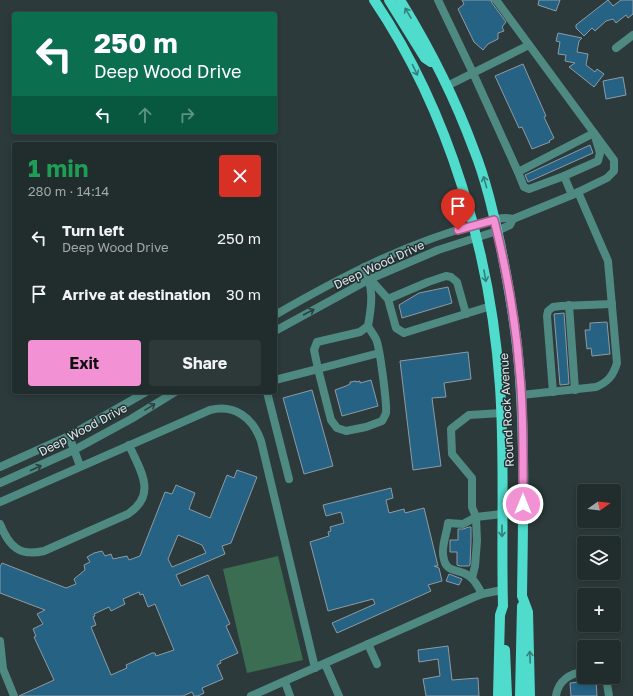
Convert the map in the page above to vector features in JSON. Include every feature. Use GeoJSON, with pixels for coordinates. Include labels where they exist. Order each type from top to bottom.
{"type":"FeatureCollection","features":[{"type":"Feature","properties":{"kind":"main road","name":"Round Rock Avenue"},"geometry":{"type":"LineString","coordinates":[[374,0],[418,75],[456,166],[474,225],[491,306],[499,369],[502,413],[503,606],[500,615],[498,696]]}},
{"type":"Feature","properties":{"kind":"main road"},"geometry":{"type":"LineString","coordinates":[[389,0],[425,58],[437,67]]}},
{"type":"Feature","properties":{"kind":"main road","name":"Round Rock Avenue"},"geometry":{"type":"LineString","coordinates":[[400,0],[447,86],[475,151],[497,231],[511,298],[521,395],[523,456],[522,596],[528,612],[530,696]]}},
{"type":"Feature","properties":{"kind":"main road"},"geometry":{"type":"LineString","coordinates":[[520,696],[522,596]]}},
{"type":"Feature","properties":{"kind":"main road"},"geometry":{"type":"LineString","coordinates":[[503,606],[507,696]]}},
{"type":"Feature","properties":{"kind":"street"},"geometry":{"type":"LineString","coordinates":[[438,0],[473,72],[524,187],[529,189],[598,161],[600,153],[594,133]]}},
{"type":"Feature","properties":{"kind":"street"},"geometry":{"type":"LineString","coordinates":[[496,0],[614,160],[614,171],[607,178],[575,194],[513,219]]}},
{"type":"Feature","properties":{"kind":"street"},"geometry":{"type":"LineString","coordinates":[[616,48],[633,35]]}},
{"type":"Feature","properties":{"kind":"street"},"geometry":{"type":"LineString","coordinates":[[447,86],[529,46]]}},
{"type":"Feature","properties":{"kind":"street"},"geometry":{"type":"LineString","coordinates":[[518,172],[594,133]]}},
{"type":"Feature","properties":{"kind":"street"},"geometry":{"type":"LineString","coordinates":[[521,395],[596,387],[603,384],[614,373],[617,363],[608,261],[575,194],[564,176]]}},
{"type":"Feature","properties":{"kind":"street","name":"Deep Wood Drive"},"geometry":{"type":"LineString","coordinates":[[277,314],[340,278],[441,236],[494,220],[507,218],[513,219],[510,225],[497,231],[438,250],[370,280],[277,330]]}},
{"type":"Feature","properties":{"kind":"street"},"geometry":{"type":"LineString","coordinates":[[364,267],[370,280],[388,299],[396,328],[404,333],[491,306]]}},
{"type":"Feature","properties":{"kind":"street"},"geometry":{"type":"LineString","coordinates":[[388,299],[446,276],[451,277],[457,282],[466,314]]}},
{"type":"Feature","properties":{"kind":"street"},"geometry":{"type":"LineString","coordinates":[[368,326],[360,332],[317,342],[314,350],[331,420],[337,428],[346,431],[366,427],[382,421],[386,414],[379,353],[376,340],[368,326],[372,299],[370,280]]}},
{"type":"Feature","properties":{"kind":"street"},"geometry":{"type":"LineString","coordinates":[[553,392],[547,316],[548,311],[553,308],[569,305],[612,304]]}},
{"type":"Feature","properties":{"kind":"street"},"geometry":{"type":"LineString","coordinates":[[569,305],[575,390]]}},
{"type":"Feature","properties":{"kind":"street"},"geometry":{"type":"LineString","coordinates":[[277,379],[379,353]]}},
{"type":"Feature","properties":{"kind":"street","name":"Deep Wood Drive"},"geometry":{"type":"LineString","coordinates":[[0,467],[69,436],[142,394]]}},
{"type":"Feature","properties":{"kind":"street","name":"Deep Wood Drive"},"geometry":{"type":"LineString","coordinates":[[0,483],[74,450],[131,419],[172,394]]}},
{"type":"Feature","properties":{"kind":"street"},"geometry":{"type":"LineString","coordinates":[[268,394],[289,479]]}},
{"type":"Feature","properties":{"kind":"street"},"geometry":{"type":"LineString","coordinates":[[0,502],[80,466],[215,409],[232,410],[243,415],[258,432],[261,441],[315,668]]}},
{"type":"Feature","properties":{"kind":"street"},"geometry":{"type":"LineString","coordinates":[[472,578],[476,560],[477,541],[476,517],[472,507],[472,478],[452,454],[451,429],[469,415],[502,413]]}},
{"type":"Feature","properties":{"kind":"street"},"geometry":{"type":"LineString","coordinates":[[69,436],[80,466]]}},
{"type":"Feature","properties":{"kind":"street"},"geometry":{"type":"LineString","coordinates":[[0,524],[7,539],[14,546],[23,551],[34,552],[44,551],[128,514],[141,501],[145,488],[142,474],[129,445]]}},
{"type":"Feature","properties":{"kind":"street"},"geometry":{"type":"LineString","coordinates":[[482,594],[468,574],[448,569],[445,564],[443,553],[448,523],[463,524],[476,517],[502,514]]}},
{"type":"Feature","properties":{"kind":"street"},"geometry":{"type":"LineString","coordinates":[[251,696],[482,594],[502,590]]}},
{"type":"Feature","properties":{"kind":"street"},"geometry":{"type":"LineString","coordinates":[[0,641],[3,669],[14,696]]}},
{"type":"Feature","properties":{"kind":"street"},"geometry":{"type":"LineString","coordinates":[[368,644],[377,664]]}},
{"type":"Feature","properties":{"kind":"street"},"geometry":{"type":"LineString","coordinates":[[324,664],[339,696]]}},
{"type":"Feature","properties":{"kind":"street"},"geometry":{"type":"LineString","coordinates":[[556,696],[557,688],[564,679],[577,673]]}},
{"type":"Feature","properties":{"kind":"street"},"geometry":{"type":"LineString","coordinates":[[285,682],[290,696]]}},
{"type":"Feature","properties":{"kind":"street"},"geometry":{"type":"LineString","coordinates":[[607,684],[609,696]]}},
{"type":"Feature","properties":{"kind":"green space"},"geometry":{"type":"Polygon","coordinates":[[[278,556],[303,660],[247,673],[223,569],[278,556]]]}},
{"type":"Feature","properties":{"kind":"building"},"geometry":{"type":"Polygon","coordinates":[[[462,0],[491,0],[506,22],[502,27],[504,31],[498,33],[498,39],[488,44],[483,50],[474,42],[458,9],[464,4],[462,0]]]}},
{"type":"Feature","properties":{"kind":"building"},"geometry":{"type":"Polygon","coordinates":[[[539,0],[560,0],[556,11],[538,5],[539,0]]]}},
{"type":"Feature","properties":{"kind":"building"},"geometry":{"type":"Polygon","coordinates":[[[608,0],[613,6],[621,0],[633,0],[633,14],[628,18],[626,15],[616,23],[613,19],[606,21],[595,31],[592,28],[584,36],[576,28],[576,25],[608,0]]]}},
{"type":"Feature","properties":{"kind":"building"},"geometry":{"type":"Polygon","coordinates":[[[558,33],[582,38],[579,41],[577,52],[588,54],[586,65],[595,72],[597,69],[604,74],[594,87],[569,67],[575,63],[565,61],[566,55],[558,54],[560,42],[556,41],[558,33]]]}},
{"type":"Feature","properties":{"kind":"building"},"geometry":{"type":"Polygon","coordinates":[[[523,64],[554,138],[549,141],[550,142],[532,149],[522,127],[519,128],[495,76],[523,64]]]}},
{"type":"Feature","properties":{"kind":"building"},"geometry":{"type":"Polygon","coordinates":[[[623,77],[626,95],[606,99],[603,81],[623,77]]]}},
{"type":"Feature","properties":{"kind":"building"},"geometry":{"type":"Polygon","coordinates":[[[590,145],[593,153],[528,182],[525,175],[590,145]]]}},
{"type":"Feature","properties":{"kind":"building"},"geometry":{"type":"Polygon","coordinates":[[[448,287],[452,303],[402,318],[399,305],[419,293],[448,287]]]}},
{"type":"Feature","properties":{"kind":"building"},"geometry":{"type":"Polygon","coordinates":[[[564,313],[569,384],[560,385],[554,314],[564,313]]]}},
{"type":"Feature","properties":{"kind":"building"},"geometry":{"type":"Polygon","coordinates":[[[607,322],[610,354],[592,356],[591,348],[587,349],[585,330],[590,330],[590,323],[607,322]]]}},
{"type":"Feature","properties":{"kind":"building"},"geometry":{"type":"Polygon","coordinates":[[[468,352],[471,379],[444,383],[446,397],[432,398],[441,466],[413,470],[400,361],[468,352]]]}},
{"type":"Feature","properties":{"kind":"building"},"geometry":{"type":"Polygon","coordinates":[[[371,380],[378,406],[342,416],[335,390],[350,384],[350,382],[360,381],[360,383],[371,380]]]}},
{"type":"Feature","properties":{"kind":"building"},"geometry":{"type":"Polygon","coordinates":[[[312,390],[333,466],[304,474],[283,398],[312,390]]]}},
{"type":"Feature","properties":{"kind":"building"},"geometry":{"type":"Polygon","coordinates":[[[237,470],[257,477],[231,543],[222,546],[225,554],[176,575],[181,586],[208,575],[230,624],[226,626],[238,653],[220,661],[221,663],[217,665],[223,679],[202,688],[204,693],[198,696],[194,696],[192,692],[183,696],[19,696],[54,680],[34,637],[36,636],[33,629],[43,624],[37,614],[45,610],[0,593],[0,567],[2,563],[66,588],[76,584],[74,579],[85,570],[84,565],[90,562],[87,557],[94,553],[102,551],[105,556],[111,554],[113,559],[127,556],[129,560],[140,556],[165,492],[172,494],[176,485],[195,493],[189,509],[210,518],[227,475],[234,478],[237,470]],[[178,535],[168,559],[172,567],[206,553],[202,545],[178,535]],[[139,592],[123,599],[125,604],[111,611],[109,607],[94,614],[95,616],[93,617],[96,625],[91,627],[111,675],[127,668],[126,665],[152,653],[155,653],[156,656],[174,650],[155,604],[148,607],[143,594],[140,595],[139,592]]]}},
{"type":"Feature","properties":{"kind":"building"},"geometry":{"type":"Polygon","coordinates":[[[391,488],[393,498],[386,500],[389,513],[404,509],[405,513],[424,508],[438,566],[434,566],[439,568],[442,581],[428,585],[431,591],[337,633],[332,623],[375,604],[373,599],[328,611],[310,542],[329,536],[328,532],[331,531],[330,527],[344,523],[341,512],[326,516],[323,505],[391,488]]]}},
{"type":"Feature","properties":{"kind":"building"},"geometry":{"type":"Polygon","coordinates":[[[471,527],[470,565],[460,566],[457,565],[457,552],[450,552],[450,540],[458,540],[458,529],[471,527]]]}},
{"type":"Feature","properties":{"kind":"building"},"geometry":{"type":"Polygon","coordinates":[[[449,574],[462,579],[459,585],[446,581],[449,574]]]}},
{"type":"Feature","properties":{"kind":"building"},"geometry":{"type":"Polygon","coordinates":[[[448,646],[452,680],[478,678],[479,696],[426,696],[423,679],[440,676],[438,659],[419,662],[418,650],[448,646]]]}},
{"type":"Feature","properties":{"kind":"building"},"geometry":{"type":"Polygon","coordinates":[[[570,683],[596,684],[597,696],[571,696],[570,683]]]}},
{"type":"Feature","properties":{"kind":"route"},"geometry":{"type":"LineString","coordinates":[[458,230],[494,220],[497,231],[508,279],[520,376],[523,504]]}}]}
